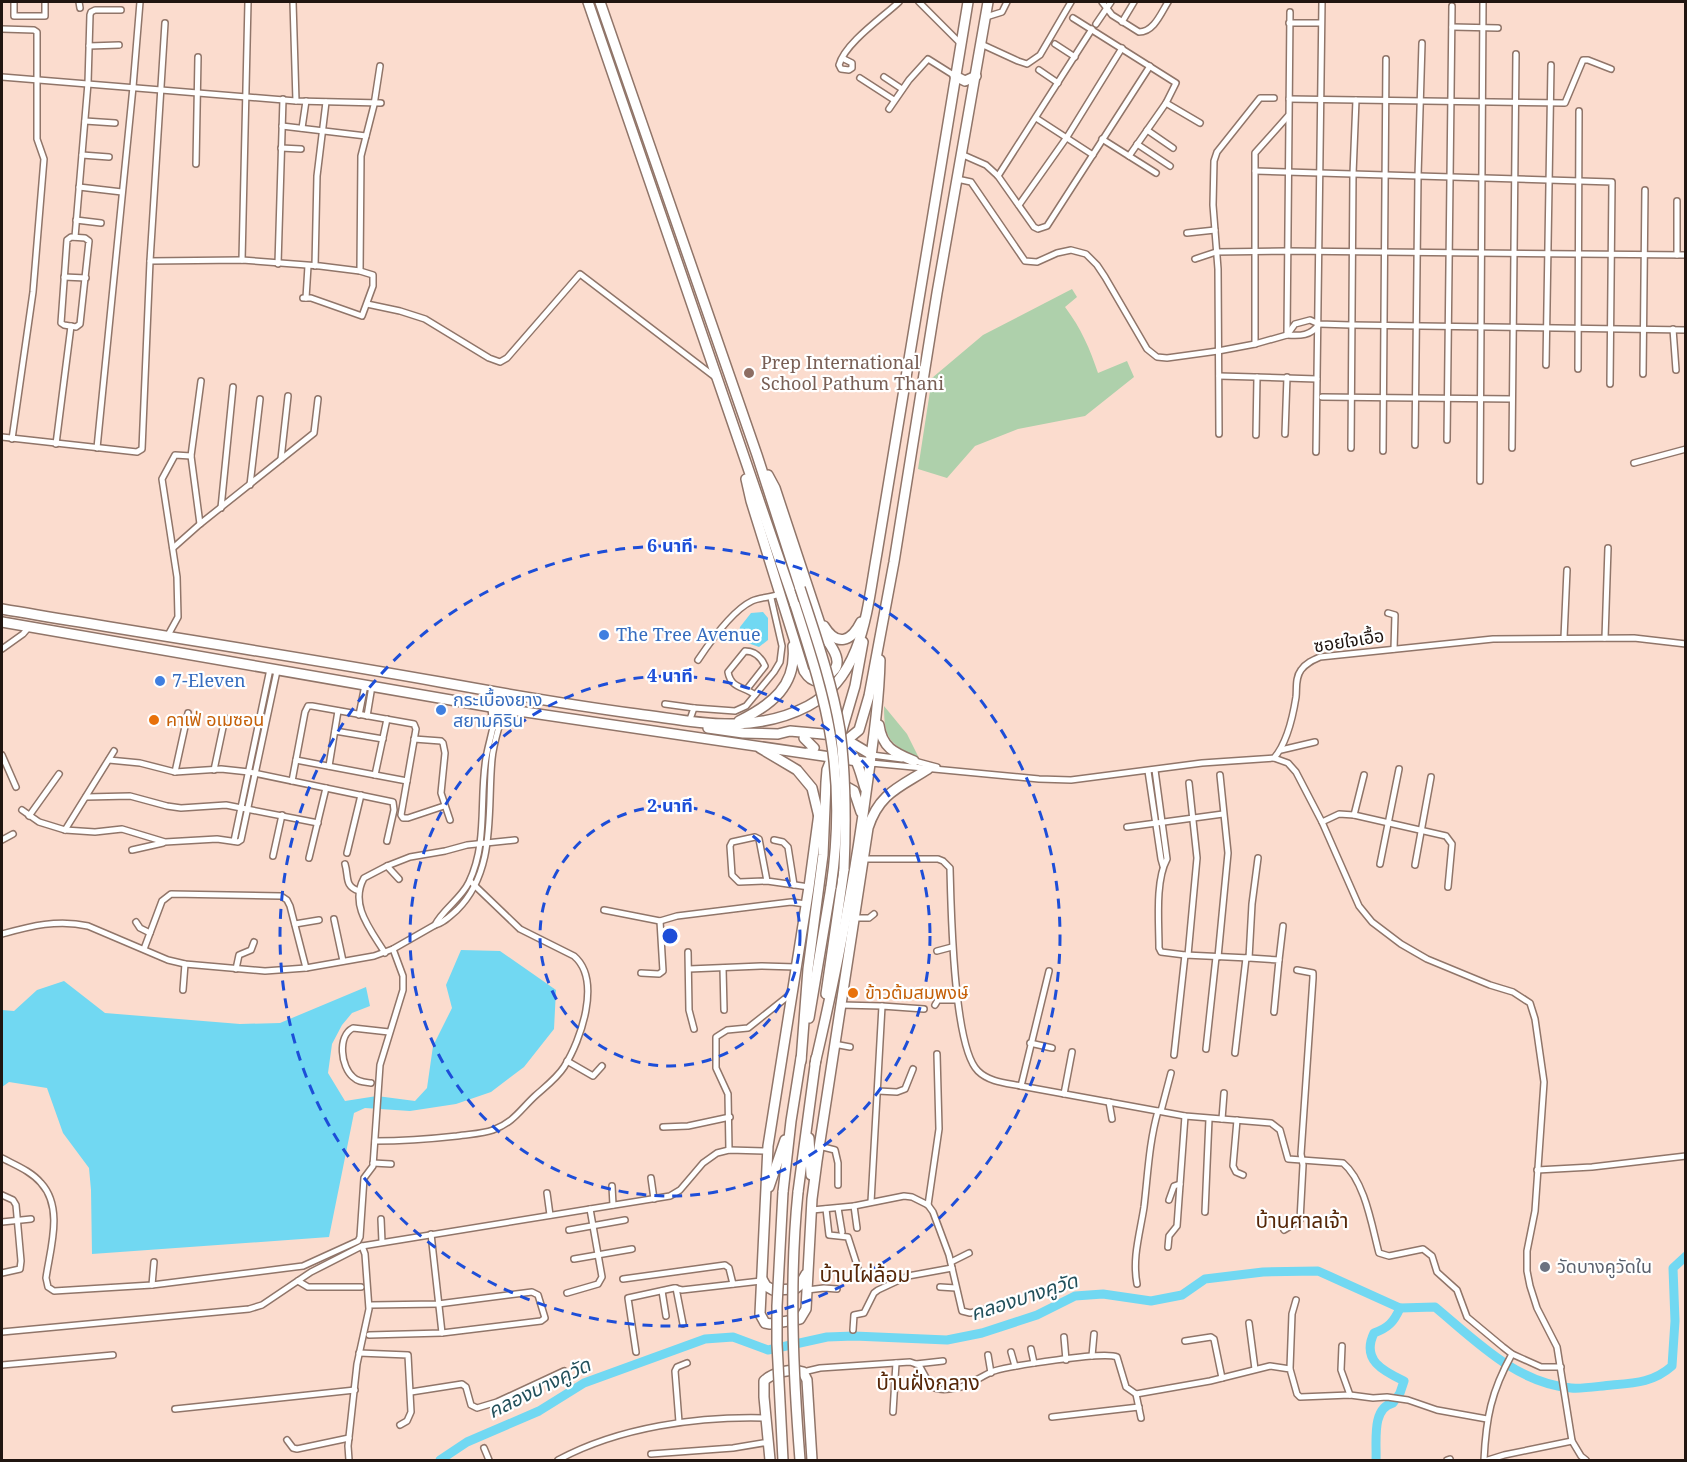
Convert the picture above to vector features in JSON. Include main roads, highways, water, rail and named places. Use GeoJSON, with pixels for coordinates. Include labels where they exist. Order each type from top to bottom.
{"type":"FeatureCollection","features":[{"type":"Feature","properties":{"kind":"main road"},"geometry":{"type":"LineString","coordinates":[[588,2],[795,605],[821,694],[833,756],[835,844],[831,887],[819,968],[791,1120],[783,1192],[777,1306],[783,1461]]}},
{"type":"Feature","properties":{"kind":"main road"},"geometry":{"type":"LineString","coordinates":[[600,2],[757,455],[831,688],[839,728],[845,772],[844,869],[807,1115],[795,1225],[793,1335],[800,1461]]}},
{"type":"Feature","properties":{"kind":"main road"},"geometry":{"type":"LineString","coordinates":[[2,609],[551,702],[692,723],[734,724],[774,719],[810,705],[837,684],[848,668],[859,644],[868,602],[968,2]]}},
{"type":"Feature","properties":{"kind":"main road"},"geometry":{"type":"LineString","coordinates":[[2,622],[491,707],[807,753],[837,746],[855,735],[861,725],[869,696],[881,634],[988,2]]}},
{"type":"Feature","properties":{"kind":"main road"},"geometry":{"type":"LineString","coordinates":[[955,76],[965,81],[976,76]]}},
{"type":"Feature","properties":{"kind":"main road"},"geometry":{"type":"LineString","coordinates":[[951,106],[962,98],[968,101],[970,108]]}},
{"type":"Feature","properties":{"kind":"main road"},"geometry":{"type":"LineString","coordinates":[[738,438],[775,596],[804,671],[809,679],[821,681],[835,668],[836,656],[824,636],[775,488],[757,455]]}},
{"type":"Feature","properties":{"kind":"main road"},"geometry":{"type":"LineString","coordinates":[[821,622],[828,633],[836,639],[849,638],[856,632],[868,602]]}},
{"type":"Feature","properties":{"kind":"main road"},"geometry":{"type":"LineString","coordinates":[[801,1061],[808,969],[823,855],[827,770],[837,746],[847,733],[849,707],[862,654],[868,602]]}},
{"type":"Feature","properties":{"kind":"main road"},"geometry":{"type":"LineString","coordinates":[[113,642],[115,629]]}},
{"type":"Feature","properties":{"kind":"main road"},"geometry":{"type":"LineString","coordinates":[[815,1064],[846,924],[862,824],[866,792],[866,759],[877,711],[881,634]]}},
{"type":"Feature","properties":{"kind":"main road"},"geometry":{"type":"LineString","coordinates":[[734,724],[761,710],[779,695],[793,663],[791,635]]}},
{"type":"Feature","properties":{"kind":"main road"},"geometry":{"type":"LineString","coordinates":[[862,654],[868,657],[878,648]]}},
{"type":"Feature","properties":{"kind":"main road"},"geometry":{"type":"LineString","coordinates":[[877,711],[881,737],[886,746],[895,753],[914,761]]}},
{"type":"Feature","properties":{"kind":"main road"},"geometry":{"type":"LineString","coordinates":[[692,723],[743,733],[778,734],[804,738],[837,746],[866,759]]}},
{"type":"Feature","properties":{"kind":"main road"},"geometry":{"type":"LineString","coordinates":[[778,734],[790,731],[837,746],[866,759]]}},
{"type":"Feature","properties":{"kind":"main road"},"geometry":{"type":"LineString","coordinates":[[804,738],[814,747],[811,752],[807,753]]}},
{"type":"Feature","properties":{"kind":"main road"},"geometry":{"type":"LineString","coordinates":[[757,746],[797,770],[812,788],[819,813],[823,855]]}},
{"type":"Feature","properties":{"kind":"main road"},"geometry":{"type":"LineString","coordinates":[[837,746],[866,759]]}},
{"type":"Feature","properties":{"kind":"main road"},"geometry":{"type":"LineString","coordinates":[[866,759],[866,792]]}},
{"type":"Feature","properties":{"kind":"main road"},"geometry":{"type":"LineString","coordinates":[[825,797],[837,774],[866,759]]}},
{"type":"Feature","properties":{"kind":"main road"},"geometry":{"type":"LineString","coordinates":[[812,1199],[834,1044],[872,816],[879,802],[928,769]]}},
{"type":"Feature","properties":{"kind":"main road"},"geometry":{"type":"LineString","coordinates":[[825,797],[832,788],[841,786],[850,788],[857,797],[867,841]]}},
{"type":"Feature","properties":{"kind":"main road"},"geometry":{"type":"LineString","coordinates":[[807,1115],[812,1210],[806,1309],[800,1319],[765,1323],[760,1314],[766,1197],[763,1151],[792,993],[819,813]]}},
{"type":"Feature","properties":{"kind":"main road"},"geometry":{"type":"LineString","coordinates":[[846,924],[862,873]]}},
{"type":"Feature","properties":{"kind":"main road"},"geometry":{"type":"LineString","coordinates":[[766,1197],[791,1120]]}},
{"type":"Feature","properties":{"kind":"main road"},"geometry":{"type":"LineString","coordinates":[[761,1279],[769,1289],[795,1289],[803,1282],[808,1269]]}},
{"type":"Feature","properties":{"kind":"main road"},"geometry":{"type":"LineString","coordinates":[[770,1461],[764,1381],[770,1375],[799,1370],[803,1372],[807,1388],[812,1461]]}},
{"type":"Feature","properties":{"kind":"main road"},"geometry":{"type":"LineString","coordinates":[[764,1396],[766,1386],[772,1380],[798,1378],[807,1388]]}},
{"type":"Feature","properties":{"kind":"water"},"geometry":{"type":"Polygon","coordinates":[[[763,612],[768,618],[768,640],[759,647],[748,643],[739,633],[740,627],[751,613],[763,612]]]}},
{"type":"Feature","properties":{"kind":"water"},"geometry":{"type":"Polygon","coordinates":[[[461,950],[500,951],[556,990],[554,1029],[524,1067],[491,1092],[456,1104],[410,1111],[365,1108],[354,1113],[329,1237],[92,1254],[89,1168],[63,1133],[47,1088],[9,1082],[2,1087],[2,1010],[14,1011],[37,990],[64,981],[105,1013],[240,1024],[280,1023],[366,987],[370,1006],[352,1013],[342,1025],[332,1044],[328,1073],[345,1101],[377,1096],[415,1101],[427,1088],[433,1046],[452,1008],[446,985],[461,950]]]}},
{"type":"Feature","properties":{"kind":"waterway","name":"คลองบางคูวัด"},"geometry":{"type":"LineString","coordinates":[[440,1460],[467,1442],[539,1411],[584,1383],[705,1339],[733,1337],[768,1350],[827,1337],[947,1340],[982,1333],[1037,1315],[1075,1296],[1103,1294],[1151,1301],[1182,1295],[1205,1279],[1263,1272],[1318,1271],[1400,1308],[1435,1307],[1498,1358],[1532,1378],[1551,1384],[1581,1388],[1637,1382],[1651,1379],[1672,1366],[1675,1321],[1673,1268],[1686,1256]]}},
{"type":"Feature","properties":{"kind":"waterway"},"geometry":{"type":"LineString","coordinates":[[1376,1460],[1378,1419],[1386,1406],[1393,1403],[1400,1393],[1404,1381],[1382,1369],[1376,1363],[1370,1350],[1371,1342],[1374,1333],[1390,1324],[1400,1308]]}},
{"type":"Feature","properties":{"kind":"place","name":"Prep International School Pathum Thani"},"geometry":{"type":"Point","coordinates":[749,373]}},
{"type":"Feature","properties":{"kind":"place","name":"The Tree Avenue"},"geometry":{"type":"Point","coordinates":[604,635]}},
{"type":"Feature","properties":{"kind":"place","name":"7-Eleven"},"geometry":{"type":"Point","coordinates":[160,681]}},
{"type":"Feature","properties":{"kind":"place","name":"กระเบื้องยาง สยามคิริน"},"geometry":{"type":"Point","coordinates":[441,710]}},
{"type":"Feature","properties":{"kind":"place","name":"คาเฟ่ อเมซอน"},"geometry":{"type":"Point","coordinates":[154,720]}},
{"type":"Feature","properties":{"kind":"place","name":"ข้าวต้มสมพงษ์"},"geometry":{"type":"Point","coordinates":[853,993]}},
{"type":"Feature","properties":{"kind":"place","name":"วัดบางคูวัดใน"},"geometry":{"type":"Point","coordinates":[1545,1267]}},
{"type":"Feature","properties":{"kind":"district","name":"บ้านศาลเจ้า"},"geometry":{"type":"Point","coordinates":[1302,1221]}},
{"type":"Feature","properties":{"kind":"district","name":"บ้านไผ่ล้อม"},"geometry":{"type":"Point","coordinates":[865,1275]}},
{"type":"Feature","properties":{"kind":"district","name":"บ้านฝั่งกลาง"},"geometry":{"type":"Point","coordinates":[928,1383]}}]}
